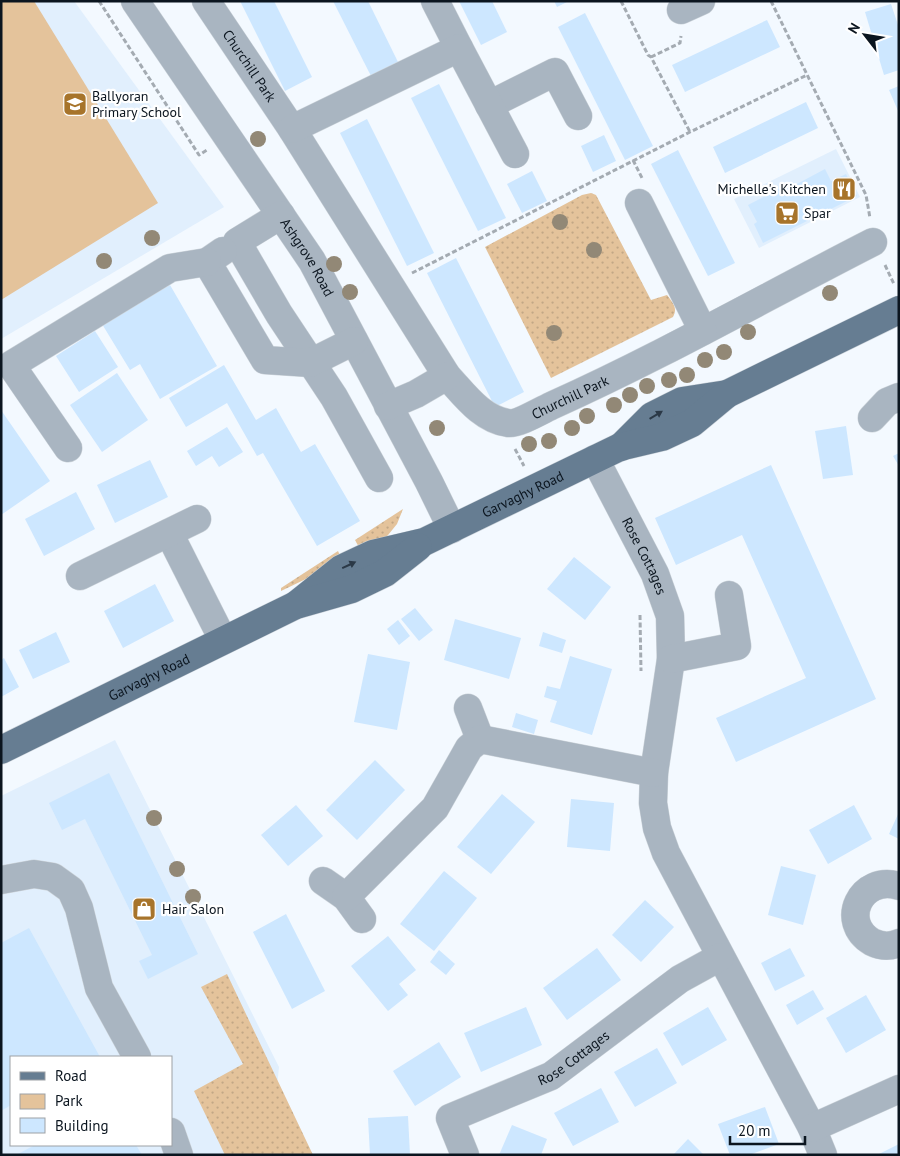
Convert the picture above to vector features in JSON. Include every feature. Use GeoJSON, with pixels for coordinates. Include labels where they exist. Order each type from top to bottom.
{"type":"FeatureCollection","features":[{"type":"Feature","properties":{"kind":"main road","name":"Garvaghy Road"},"geometry":{"type":"LineString","coordinates":[[1,750],[296,605],[340,569],[373,554],[424,542],[620,447],[652,416],[667,408],[682,401],[727,394],[899,310]]}},
{"type":"Feature","properties":{"kind":"street","name":"Ashgrove Road"},"geometry":{"type":"LineString","coordinates":[[135,1],[312,261],[452,529]]}},
{"type":"Feature","properties":{"kind":"street","name":"Churchill Park"},"geometry":{"type":"LineString","coordinates":[[206,1],[292,129],[447,376],[478,409],[494,420],[511,424],[584,391],[703,331],[879,252]]}},
{"type":"Feature","properties":{"kind":"street"},"geometry":{"type":"LineString","coordinates":[[435,1],[515,154]]}},
{"type":"Feature","properties":{"kind":"street"},"geometry":{"type":"LineString","coordinates":[[292,129],[459,48]]}},
{"type":"Feature","properties":{"kind":"street"},"geometry":{"type":"LineString","coordinates":[[489,105],[555,72],[578,116]]}},
{"type":"Feature","properties":{"kind":"street"},"geometry":{"type":"LineString","coordinates":[[639,204],[703,331]]}},
{"type":"Feature","properties":{"kind":"street"},"geometry":{"type":"LineString","coordinates":[[68,448],[11,365],[170,268],[207,262],[281,215]]}},
{"type":"Feature","properties":{"kind":"street"},"geometry":{"type":"LineString","coordinates":[[237,242],[278,314],[334,397],[379,478]]}},
{"type":"Feature","properties":{"kind":"street"},"geometry":{"type":"LineString","coordinates":[[207,262],[266,360],[310,362],[354,341]]}},
{"type":"Feature","properties":{"kind":"street"},"geometry":{"type":"LineString","coordinates":[[388,406],[416,394],[447,376]]}},
{"type":"Feature","properties":{"kind":"street","name":"Rose Cottages"},"geometry":{"type":"LineString","coordinates":[[595,459],[655,574],[670,616],[671,659],[654,773],[653,803],[657,828],[663,844],[720,957],[812,1128],[823,1155]]}},
{"type":"Feature","properties":{"kind":"street"},"geometry":{"type":"LineString","coordinates":[[80,576],[197,519]]}},
{"type":"Feature","properties":{"kind":"street"},"geometry":{"type":"LineString","coordinates":[[169,533],[222,640]]}},
{"type":"Feature","properties":{"kind":"street"},"geometry":{"type":"LineString","coordinates":[[671,659],[736,646],[729,594]]}},
{"type":"Feature","properties":{"kind":"street"},"geometry":{"type":"LineString","coordinates":[[468,708],[480,740]]}},
{"type":"Feature","properties":{"kind":"street"},"geometry":{"type":"LineString","coordinates":[[323,881],[354,908],[435,808],[469,748],[480,740],[654,773]]}},
{"type":"Feature","properties":{"kind":"street"},"geometry":{"type":"LineString","coordinates":[[1,880],[34,874],[53,877],[71,890],[79,908],[99,988],[136,1056]]}},
{"type":"Feature","properties":{"kind":"street"},"geometry":{"type":"LineString","coordinates":[[898,946],[876,944],[867,939],[860,931],[856,922],[856,912],[858,902],[872,887],[882,884],[899,886]]}},
{"type":"Feature","properties":{"kind":"street","name":"Rose Cottages"},"geometry":{"type":"LineString","coordinates":[[465,1155],[450,1118],[551,1076],[680,979],[720,957]]}},
{"type":"Feature","properties":{"kind":"street"},"geometry":{"type":"LineString","coordinates":[[812,1128],[899,1089]]}},
{"type":"Feature","properties":{"kind":"street"},"geometry":{"type":"LineString","coordinates":[[172,1135],[179,1155]]}},
{"type":"Feature","properties":{"kind":"path"},"geometry":{"type":"LineString","coordinates":[[621,1],[690,132]]}},
{"type":"Feature","properties":{"kind":"path"},"geometry":{"type":"LineString","coordinates":[[771,1],[866,195],[879,252],[899,290]]}},
{"type":"Feature","properties":{"kind":"path"},"geometry":{"type":"LineString","coordinates":[[390,284],[807,75]]}},
{"type":"Feature","properties":{"kind":"path"},"geometry":{"type":"LineString","coordinates":[[511,424],[513,444],[535,488]]}},
{"type":"Feature","properties":{"kind":"shaded area","name":"Ballyoran Primary School"},"geometry":{"type":"Polygon","coordinates":[[[1,1],[74,1],[224,207],[1,339],[1,1]]]}},
{"type":"Feature","properties":{"kind":"shaded area"},"geometry":{"type":"Polygon","coordinates":[[[836,149],[860,197],[759,248],[734,199],[836,149]]]}},
{"type":"Feature","properties":{"kind":"shaded area"},"geometry":{"type":"Polygon","coordinates":[[[115,740],[279,1067],[270,1155],[1,1155],[1,796],[115,740]]]}},
{"type":"Feature","properties":{"kind":"green space"},"geometry":{"type":"Polygon","coordinates":[[[1,1],[34,1],[158,203],[1,300],[1,1]]]}},
{"type":"Feature","properties":{"kind":"green space"},"geometry":{"type":"Polygon","coordinates":[[[591,193],[596,195],[651,300],[667,295],[675,311],[673,317],[551,378],[485,247],[582,195],[591,193]]]}},
{"type":"Feature","properties":{"kind":"green space"},"geometry":{"type":"Polygon","coordinates":[[[403,509],[397,524],[384,540],[361,551],[355,540],[403,509]]]}},
{"type":"Feature","properties":{"kind":"green space"},"geometry":{"type":"Polygon","coordinates":[[[338,551],[342,560],[339,563],[281,591],[281,588],[338,551]]]}},
{"type":"Feature","properties":{"kind":"green space"},"geometry":{"type":"Polygon","coordinates":[[[227,974],[313,1155],[225,1155],[194,1091],[243,1064],[201,987],[227,974]]]}},
{"type":"Feature","properties":{"kind":"building"},"geometry":{"type":"Polygon","coordinates":[[[240,1],[274,1],[312,77],[285,91],[240,1]]]}},
{"type":"Feature","properties":{"kind":"building"},"geometry":{"type":"Polygon","coordinates":[[[333,1],[368,1],[398,62],[371,76],[333,1]]]}},
{"type":"Feature","properties":{"kind":"building"},"geometry":{"type":"Polygon","coordinates":[[[459,1],[492,1],[507,32],[481,45],[459,1]]]}},
{"type":"Feature","properties":{"kind":"building"},"geometry":{"type":"Polygon","coordinates":[[[554,1],[569,1],[557,7],[554,1]]]}},
{"type":"Feature","properties":{"kind":"building"},"geometry":{"type":"Polygon","coordinates":[[[891,4],[899,28],[899,70],[884,75],[865,12],[891,4]]]}},
{"type":"Feature","properties":{"kind":"building"},"geometry":{"type":"Polygon","coordinates":[[[585,13],[653,146],[625,160],[558,27],[585,13]]]}},
{"type":"Feature","properties":{"kind":"building"},"geometry":{"type":"Polygon","coordinates":[[[767,20],[780,47],[685,92],[672,65],[767,20]]]}},
{"type":"Feature","properties":{"kind":"building"},"geometry":{"type":"Polygon","coordinates":[[[439,84],[506,218],[478,231],[411,98],[439,84]]]}},
{"type":"Feature","properties":{"kind":"building"},"geometry":{"type":"Polygon","coordinates":[[[899,86],[899,113],[889,90],[899,86]]]}},
{"type":"Feature","properties":{"kind":"building"},"geometry":{"type":"Polygon","coordinates":[[[806,102],[818,128],[725,173],[713,147],[806,102]]]}},
{"type":"Feature","properties":{"kind":"building"},"geometry":{"type":"Polygon","coordinates":[[[367,119],[434,253],[407,266],[340,133],[367,119]]]}},
{"type":"Feature","properties":{"kind":"building"},"geometry":{"type":"Polygon","coordinates":[[[604,135],[616,161],[593,172],[581,146],[604,135]]]}},
{"type":"Feature","properties":{"kind":"building"},"geometry":{"type":"Polygon","coordinates":[[[678,150],[735,263],[708,276],[651,164],[678,150]]]}},
{"type":"Feature","properties":{"kind":"building","name":"Spar"},"geometry":{"type":"Polygon","coordinates":[[[825,169],[831,181],[846,174],[857,196],[763,243],[754,224],[757,222],[748,205],[793,182],[795,185],[825,169]]]}},
{"type":"Feature","properties":{"kind":"building"},"geometry":{"type":"Polygon","coordinates":[[[532,171],[547,201],[522,213],[507,184],[532,171]]]}},
{"type":"Feature","properties":{"kind":"building"},"geometry":{"type":"Polygon","coordinates":[[[456,258],[524,392],[495,407],[427,273],[456,258]]]}},
{"type":"Feature","properties":{"kind":"building"},"geometry":{"type":"Polygon","coordinates":[[[170,285],[217,366],[160,399],[140,364],[130,370],[102,324],[170,285]]]}},
{"type":"Feature","properties":{"kind":"building"},"geometry":{"type":"Polygon","coordinates":[[[95,331],[118,367],[79,392],[56,356],[95,331]]]}},
{"type":"Feature","properties":{"kind":"building"},"geometry":{"type":"Polygon","coordinates":[[[224,365],[256,420],[276,408],[301,452],[315,444],[360,521],[317,546],[263,453],[257,456],[227,403],[186,427],[169,398],[224,365]]]}},
{"type":"Feature","properties":{"kind":"building"},"geometry":{"type":"Polygon","coordinates":[[[117,373],[148,420],[102,452],[70,405],[117,373]]]}},
{"type":"Feature","properties":{"kind":"building"},"geometry":{"type":"Polygon","coordinates":[[[1,410],[50,481],[1,515],[1,410]]]}},
{"type":"Feature","properties":{"kind":"building"},"geometry":{"type":"Polygon","coordinates":[[[846,426],[853,475],[823,479],[815,431],[846,426]]]}},
{"type":"Feature","properties":{"kind":"building"},"geometry":{"type":"Polygon","coordinates":[[[227,427],[243,452],[219,467],[212,456],[196,466],[187,451],[227,427]]]}},
{"type":"Feature","properties":{"kind":"building"},"geometry":{"type":"Polygon","coordinates":[[[899,453],[899,466],[893,456],[899,453]]]}},
{"type":"Feature","properties":{"kind":"building"},"geometry":{"type":"Polygon","coordinates":[[[150,460],[168,497],[115,523],[97,485],[150,460]]]}},
{"type":"Feature","properties":{"kind":"building"},"geometry":{"type":"Polygon","coordinates":[[[771,465],[876,699],[736,762],[716,718],[806,678],[742,535],[676,565],[655,518],[771,465]]]}},
{"type":"Feature","properties":{"kind":"building"},"geometry":{"type":"Polygon","coordinates":[[[76,492],[95,529],[44,556],[25,519],[76,492]]]}},
{"type":"Feature","properties":{"kind":"building"},"geometry":{"type":"Polygon","coordinates":[[[574,557],[611,587],[585,620],[547,589],[574,557]]]}},
{"type":"Feature","properties":{"kind":"building"},"geometry":{"type":"Polygon","coordinates":[[[155,584],[174,621],[123,648],[104,611],[155,584]]]}},
{"type":"Feature","properties":{"kind":"building"},"geometry":{"type":"Polygon","coordinates":[[[415,608],[433,630],[419,641],[401,619],[415,608]]]}},
{"type":"Feature","properties":{"kind":"building"},"geometry":{"type":"Polygon","coordinates":[[[455,619],[521,638],[509,679],[444,660],[455,619]]]}},
{"type":"Feature","properties":{"kind":"building"},"geometry":{"type":"Polygon","coordinates":[[[398,620],[410,636],[399,645],[387,629],[398,620]]]}},
{"type":"Feature","properties":{"kind":"building"},"geometry":{"type":"Polygon","coordinates":[[[56,632],[70,662],[33,679],[19,650],[56,632]]]}},
{"type":"Feature","properties":{"kind":"building"},"geometry":{"type":"Polygon","coordinates":[[[543,632],[566,640],[562,653],[539,646],[543,632]]]}},
{"type":"Feature","properties":{"kind":"building"},"geometry":{"type":"Polygon","coordinates":[[[368,654],[410,662],[397,730],[354,722],[368,654]]]}},
{"type":"Feature","properties":{"kind":"building"},"geometry":{"type":"Polygon","coordinates":[[[570,656],[612,669],[592,735],[550,722],[557,701],[544,697],[547,686],[560,689],[570,656]]]}},
{"type":"Feature","properties":{"kind":"building"},"geometry":{"type":"Polygon","coordinates":[[[4,658],[19,687],[1,697],[1,660],[4,658]]]}},
{"type":"Feature","properties":{"kind":"building"},"geometry":{"type":"Polygon","coordinates":[[[516,713],[538,720],[534,734],[512,727],[516,713]]]}},
{"type":"Feature","properties":{"kind":"building"},"geometry":{"type":"Polygon","coordinates":[[[375,760],[405,790],[357,840],[326,810],[375,760]]]}},
{"type":"Feature","properties":{"kind":"building"},"geometry":{"type":"Polygon","coordinates":[[[109,773],[198,954],[148,979],[139,961],[152,955],[85,819],[62,830],[49,803],[109,773]]]}},
{"type":"Feature","properties":{"kind":"building"},"geometry":{"type":"Polygon","coordinates":[[[502,794],[535,822],[491,874],[457,847],[502,794]]]}},
{"type":"Feature","properties":{"kind":"building"},"geometry":{"type":"Polygon","coordinates":[[[571,799],[614,803],[610,851],[567,847],[571,799]]]}},
{"type":"Feature","properties":{"kind":"building"},"geometry":{"type":"Polygon","coordinates":[[[296,805],[323,836],[288,866],[261,835],[296,805]]]}},
{"type":"Feature","properties":{"kind":"building"},"geometry":{"type":"Polygon","coordinates":[[[854,805],[872,839],[828,864],[809,830],[854,805]]]}},
{"type":"Feature","properties":{"kind":"building"},"geometry":{"type":"Polygon","coordinates":[[[899,812],[899,839],[889,834],[899,812]]]}},
{"type":"Feature","properties":{"kind":"building"},"geometry":{"type":"Polygon","coordinates":[[[781,866],[816,875],[803,925],[768,915],[781,866]]]}},
{"type":"Feature","properties":{"kind":"building"},"geometry":{"type":"Polygon","coordinates":[[[444,871],[477,898],[434,951],[400,924],[444,871]]]}},
{"type":"Feature","properties":{"kind":"building"},"geometry":{"type":"Polygon","coordinates":[[[645,900],[674,927],[641,962],[612,935],[645,900]]]}},
{"type":"Feature","properties":{"kind":"building"},"geometry":{"type":"Polygon","coordinates":[[[286,914],[325,991],[292,1009],[253,932],[286,914]]]}},
{"type":"Feature","properties":{"kind":"building"},"geometry":{"type":"Polygon","coordinates":[[[29,928],[99,1056],[10,1056],[10,1106],[1,1111],[1,943],[29,928]]]}},
{"type":"Feature","properties":{"kind":"building"},"geometry":{"type":"Polygon","coordinates":[[[388,936],[416,970],[399,984],[408,995],[388,1011],[351,966],[388,936]]]}},
{"type":"Feature","properties":{"kind":"building"},"geometry":{"type":"Polygon","coordinates":[[[597,948],[621,980],[567,1020],[543,988],[597,948]]]}},
{"type":"Feature","properties":{"kind":"building"},"geometry":{"type":"Polygon","coordinates":[[[790,948],[805,976],[775,991],[761,963],[790,948]]]}},
{"type":"Feature","properties":{"kind":"building"},"geometry":{"type":"Polygon","coordinates":[[[439,950],[455,964],[446,975],[430,962],[439,950]]]}},
{"type":"Feature","properties":{"kind":"building"},"geometry":{"type":"Polygon","coordinates":[[[813,990],[824,1009],[797,1025],[786,1005],[813,990]]]}},
{"type":"Feature","properties":{"kind":"building"},"geometry":{"type":"Polygon","coordinates":[[[866,995],[886,1030],[846,1053],[826,1018],[866,995]]]}},
{"type":"Feature","properties":{"kind":"building"},"geometry":{"type":"Polygon","coordinates":[[[526,1007],[542,1045],[481,1072],[464,1033],[526,1007]]]}},
{"type":"Feature","properties":{"kind":"building"},"geometry":{"type":"Polygon","coordinates":[[[708,1007],[727,1040],[682,1066],[663,1033],[708,1007]]]}},
{"type":"Feature","properties":{"kind":"building"},"geometry":{"type":"Polygon","coordinates":[[[439,1042],[461,1077],[415,1106],[393,1071],[439,1042]]]}},
{"type":"Feature","properties":{"kind":"building"},"geometry":{"type":"Polygon","coordinates":[[[657,1048],[677,1083],[635,1107],[614,1072],[657,1048]]]}},
{"type":"Feature","properties":{"kind":"building"},"geometry":{"type":"Polygon","coordinates":[[[601,1088],[619,1122],[573,1146],[554,1113],[601,1088]]]}},
{"type":"Feature","properties":{"kind":"building"},"geometry":{"type":"Polygon","coordinates":[[[765,1107],[779,1144],[749,1155],[730,1155],[718,1124],[765,1107]]]}},
{"type":"Feature","properties":{"kind":"building"},"geometry":{"type":"Polygon","coordinates":[[[408,1116],[410,1155],[370,1155],[368,1118],[408,1116]]]}},
{"type":"Feature","properties":{"kind":"building"},"geometry":{"type":"Polygon","coordinates":[[[512,1125],[547,1139],[541,1155],[499,1155],[512,1125]]]}},
{"type":"Feature","properties":{"kind":"building"},"geometry":{"type":"Polygon","coordinates":[[[688,1139],[704,1155],[673,1155],[688,1139]]]}},
{"type":"Feature","properties":{"kind":"building"},"geometry":{"type":"Polygon","coordinates":[[[899,1144],[899,1155],[877,1155],[899,1144]]]}},
{"type":"Feature","properties":{"kind":"building"},"geometry":{"type":"Polygon","coordinates":[[[33,1146],[137,1146],[142,1155],[16,1155],[33,1146]]]}},
{"type":"Feature","properties":{"kind":"place","name":"Ballyoran Primary School"},"geometry":{"type":"Point","coordinates":[75,104]}},
{"type":"Feature","properties":{"kind":"place","name":"Michelle's Kitchen"},"geometry":{"type":"Point","coordinates":[844,189]}},
{"type":"Feature","properties":{"kind":"place","name":"Spar"},"geometry":{"type":"Point","coordinates":[787,213]}},
{"type":"Feature","properties":{"kind":"place","name":"Hair Salon"},"geometry":{"type":"Point","coordinates":[144,909]}}]}
